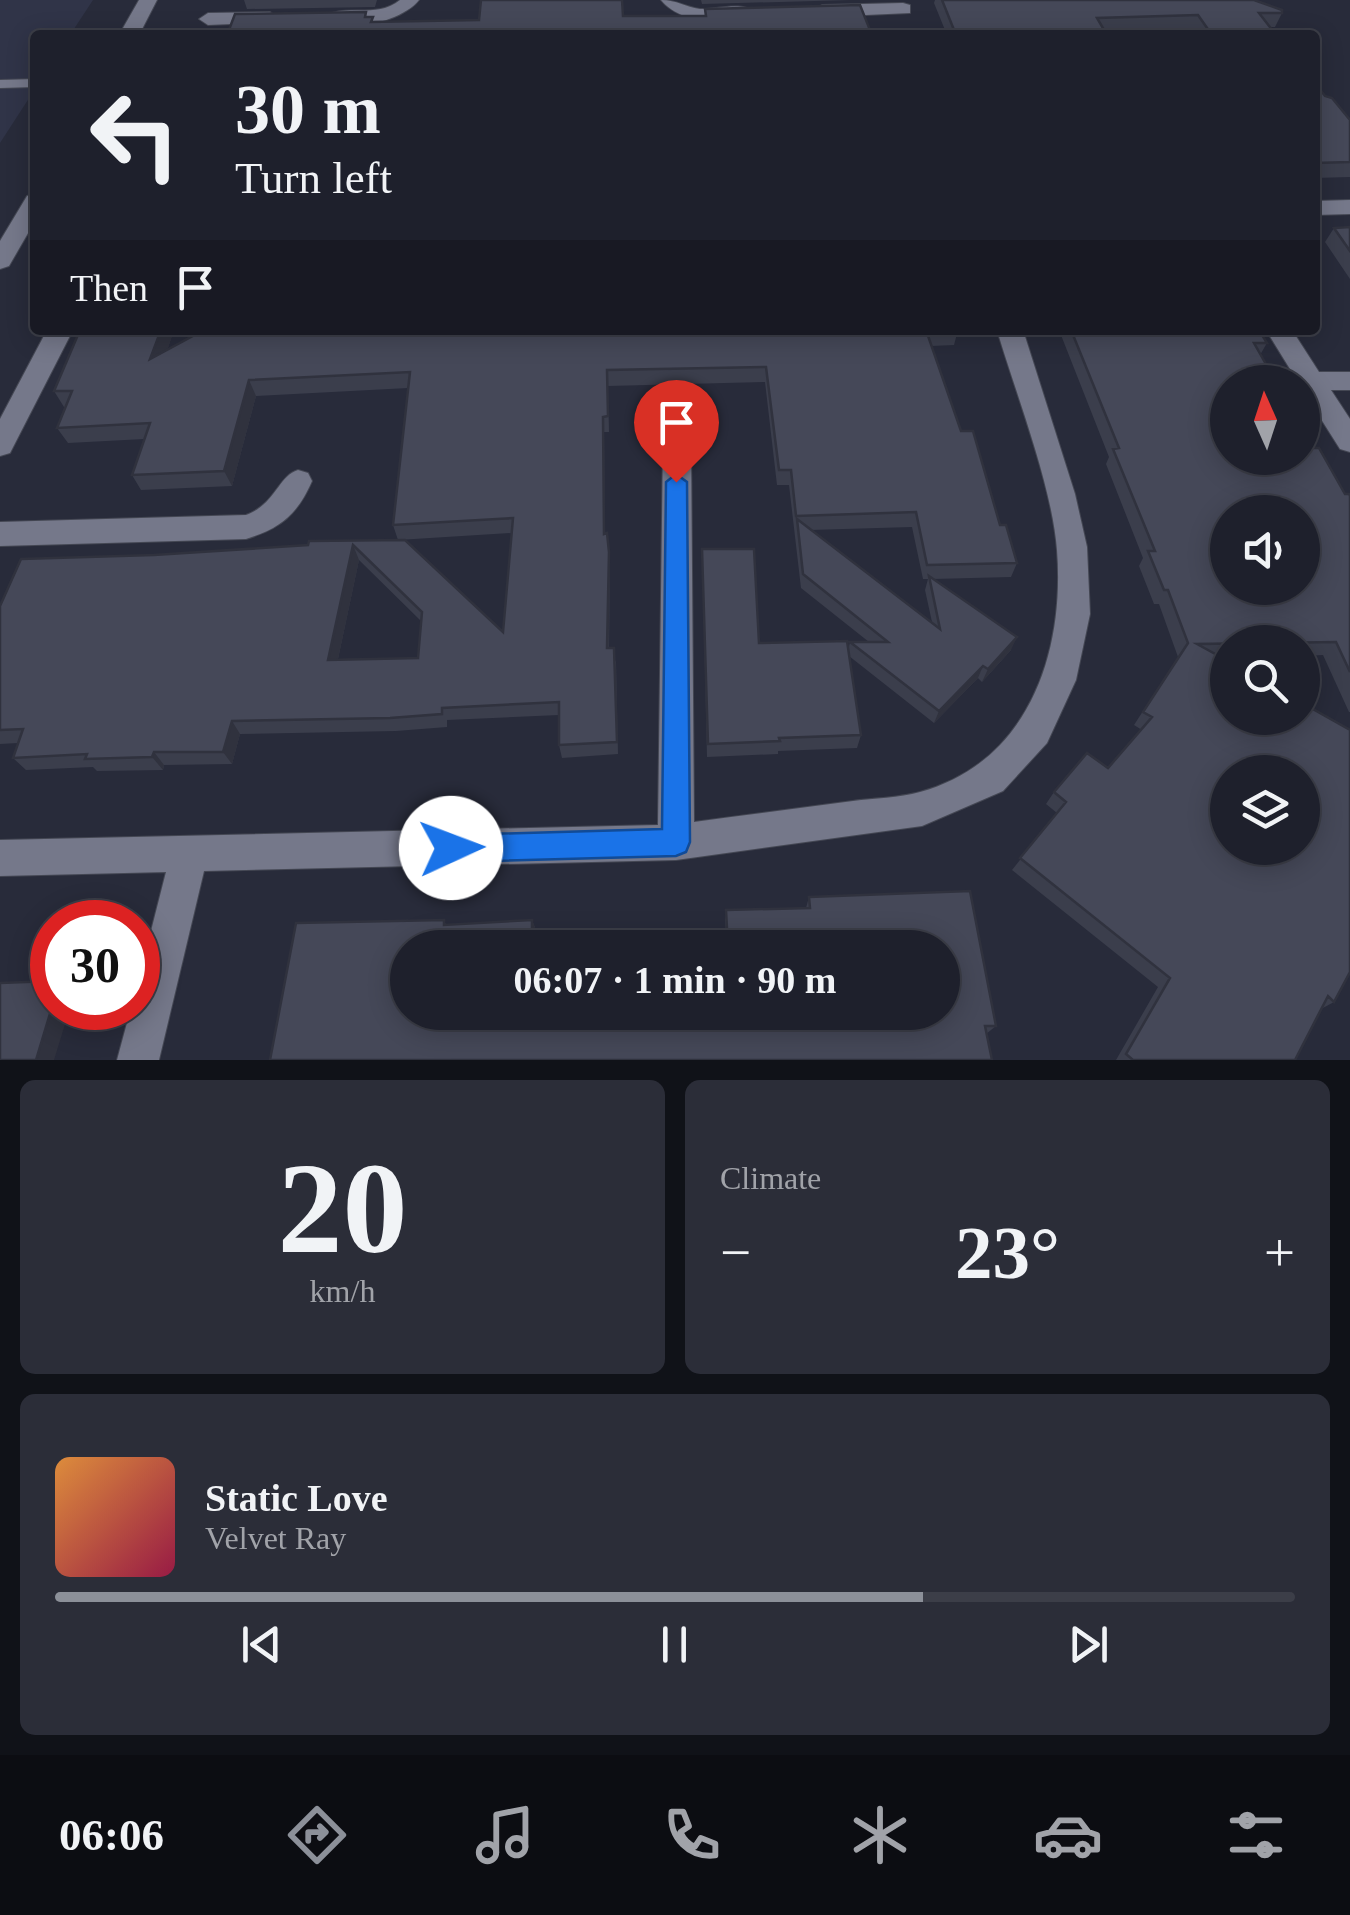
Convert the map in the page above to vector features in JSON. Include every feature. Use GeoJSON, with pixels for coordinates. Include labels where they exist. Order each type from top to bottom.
{"type":"FeatureCollection","features":[{"type":"Feature","properties":{"kind":"street"},"geometry":{"type":"LineString","coordinates":[[132,30],[148,0]]}},
{"type":"Feature","properties":{"kind":"street"},"geometry":{"type":"LineString","coordinates":[[204,27],[218,0]]}},
{"type":"Feature","properties":{"kind":"street"},"geometry":{"type":"LineString","coordinates":[[204,27],[295,18],[382,17],[397,14],[410,0]]}},
{"type":"Feature","properties":{"kind":"street"},"geometry":{"type":"LineString","coordinates":[[670,0],[676,10],[693,14],[769,12]]}},
{"type":"Feature","properties":{"kind":"street"},"geometry":{"type":"LineString","coordinates":[[807,11],[904,10]]}},
{"type":"Feature","properties":{"kind":"street"},"geometry":{"type":"LineString","coordinates":[[1320,208],[1350,207]]}},
{"type":"Feature","properties":{"kind":"street"},"geometry":{"type":"LineString","coordinates":[[0,261],[30,210]]}},
{"type":"Feature","properties":{"kind":"street"},"geometry":{"type":"LineString","coordinates":[[0,446],[57,335]]}},
{"type":"Feature","properties":{"kind":"street"},"geometry":{"type":"LineString","coordinates":[[0,858],[676,842],[922,809],[990,779],[1035,732],[1059,680],[1074,614],[1072,547],[1012,335]]}},
{"type":"Feature","properties":{"kind":"street"},"geometry":{"type":"LineString","coordinates":[[1282,335],[1300,365]]}},
{"type":"Feature","properties":{"kind":"street"},"geometry":{"type":"LineString","coordinates":[[1320,381],[1350,381]]}},
{"type":"Feature","properties":{"kind":"street"},"geometry":{"type":"LineString","coordinates":[[1320,396],[1350,442]]}},
{"type":"Feature","properties":{"kind":"street"},"geometry":{"type":"LineString","coordinates":[[676,442],[676,842]]}},
{"type":"Feature","properties":{"kind":"street"},"geometry":{"type":"LineString","coordinates":[[0,534],[246,527],[274,518],[286,508],[298,481]]}},
{"type":"Feature","properties":{"kind":"street"},"geometry":{"type":"LineString","coordinates":[[138,1060],[189,856]]}},
{"type":"Feature","properties":{"kind":"lane"},"geometry":{"type":"LineString","coordinates":[[0,84],[30,83]]}},
{"type":"Feature","properties":{"kind":"shaded area"},"geometry":{"type":"Polygon","coordinates":[[[0,0],[93,0],[73,30],[30,30],[30,97],[0,143],[0,0]]]}},
{"type":"Feature","properties":{"kind":"building"},"geometry":{"type":"Polygon","coordinates":[[[481,0],[622,0],[623,16],[706,16],[705,9],[860,5],[870,30],[229,30],[235,14],[366,12],[365,17],[373,17],[371,22],[479,20],[481,0]]]}},
{"type":"Feature","properties":{"kind":"building"},"geometry":{"type":"Polygon","coordinates":[[[942,0],[1254,0],[1282,10],[1259,13],[1272,30],[1208,30],[1198,15],[1097,18],[1104,30],[954,30],[942,0]]]}},
{"type":"Feature","properties":{"kind":"building"},"geometry":{"type":"Polygon","coordinates":[[[1320,90],[1350,120],[1350,162],[1320,163],[1320,90]]]}},
{"type":"Feature","properties":{"kind":"building"},"geometry":{"type":"Polygon","coordinates":[[[1350,227],[1350,251],[1334,228],[1350,227]]]}},
{"type":"Feature","properties":{"kind":"building"},"geometry":{"type":"Polygon","coordinates":[[[78,335],[159,335],[150,359],[195,335],[928,335],[961,431],[973,431],[1000,525],[1006,525],[1017,563],[927,565],[916,512],[796,516],[791,470],[779,470],[766,367],[607,370],[608,416],[603,417],[604,534],[607,533],[609,552],[607,648],[614,648],[617,742],[559,745],[559,702],[442,708],[442,714],[390,718],[232,721],[223,752],[154,752],[152,757],[85,759],[87,754],[13,758],[23,729],[0,730],[0,606],[21,559],[154,555],[308,545],[309,541],[405,540],[503,632],[513,518],[393,525],[410,372],[249,380],[224,471],[132,475],[150,423],[57,428],[72,391],[54,391],[78,335]],[[353,545],[328,660],[418,658],[422,612],[353,545]]]}},
{"type":"Feature","properties":{"kind":"building"},"geometry":{"type":"Polygon","coordinates":[[[1073,335],[1262,335],[1267,343],[1254,343],[1266,365],[1210,365],[1210,475],[1320,475],[1320,450],[1345,494],[1350,496],[1350,672],[1336,642],[1320,642],[1320,625],[1210,625],[1210,644],[1197,644],[1210,651],[1210,735],[1320,735],[1320,713],[1350,730],[1350,972],[1334,1002],[1328,996],[1295,1060],[1133,1060],[1126,1054],[1170,978],[1020,858],[1066,802],[1054,792],[1087,753],[1108,768],[1152,717],[1143,712],[1188,643],[1148,551],[1155,551],[1113,449],[1119,448],[1073,335]]]}},
{"type":"Feature","properties":{"kind":"building"},"geometry":{"type":"Polygon","coordinates":[[[797,519],[940,629],[929,576],[1017,637],[988,669],[983,666],[939,711],[850,642],[888,642],[803,574],[797,519]]]}},
{"type":"Feature","properties":{"kind":"building"},"geometry":{"type":"Polygon","coordinates":[[[702,549],[754,549],[759,643],[847,641],[861,735],[708,744],[702,549]]]}},
{"type":"Feature","properties":{"kind":"building"},"geometry":{"type":"Polygon","coordinates":[[[970,891],[996,1026],[985,1026],[992,1060],[270,1060],[296,923],[444,920],[444,925],[532,920],[532,930],[390,930],[390,1030],[960,1030],[960,930],[727,930],[726,910],[810,908],[809,897],[970,891]]]}},
{"type":"Feature","properties":{"kind":"building"},"geometry":{"type":"Polygon","coordinates":[[[30,982],[30,1030],[45,1030],[36,1060],[0,1060],[0,983],[30,982]]]}},
{"type":"Feature","properties":{"kind":"route"},"geometry":{"type":"LineString","coordinates":[[451,848],[676,842],[676,482]]}}]}
